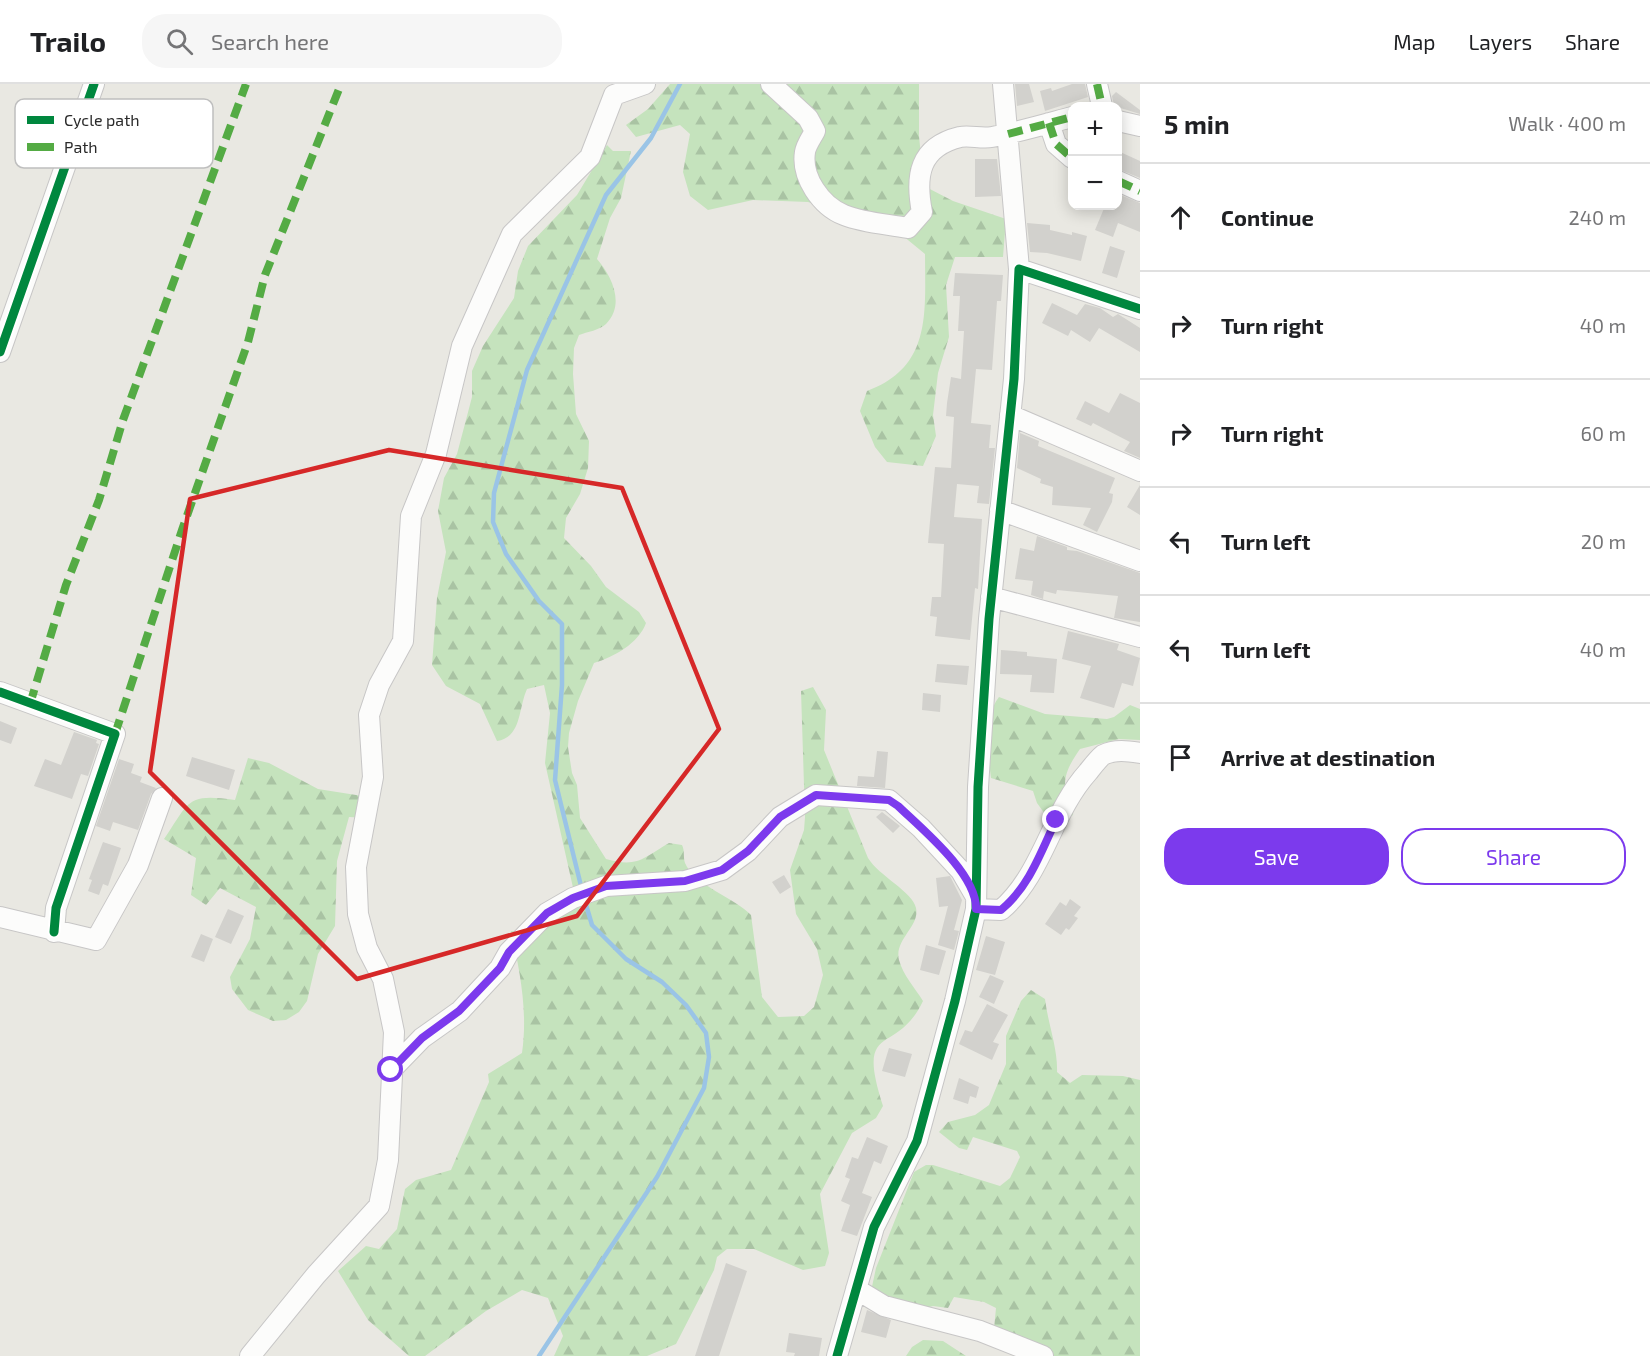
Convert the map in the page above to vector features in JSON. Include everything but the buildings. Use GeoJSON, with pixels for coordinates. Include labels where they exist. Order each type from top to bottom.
{"type":"FeatureCollection","features":[{"type":"Feature","properties":{"kind":"street"},"geometry":{"type":"LineString","coordinates":[[89,99],[94,84]]}},
{"type":"Feature","properties":{"kind":"street"},"geometry":{"type":"LineString","coordinates":[[250,1356],[315,1275],[379,1206],[388,1160],[394,1032],[383,979],[367,948],[358,914],[356,867],[373,777],[369,715],[379,685],[404,641],[411,516],[436,454],[462,346],[512,234],[590,158],[614,95],[645,84]]}},
{"type":"Feature","properties":{"kind":"street"},"geometry":{"type":"LineString","coordinates":[[771,84],[808,118],[815,131],[805,151],[806,167],[807,175],[820,198],[841,214],[858,220],[908,228],[922,212],[918,194],[920,168],[930,152],[944,143],[963,136],[981,139],[1068,118]]}},
{"type":"Feature","properties":{"kind":"street"},"geometry":{"type":"LineString","coordinates":[[837,1356],[874,1227],[917,1141],[960,981],[976,903],[978,788],[991,597],[1010,415],[1018,269],[1003,84]]}},
{"type":"Feature","properties":{"kind":"street"},"geometry":{"type":"LineString","coordinates":[[1097,84],[1101,102]]}},
{"type":"Feature","properties":{"kind":"street"},"geometry":{"type":"LineString","coordinates":[[1122,122],[1140,126]]}},
{"type":"Feature","properties":{"kind":"street"},"geometry":{"type":"LineString","coordinates":[[1049,123],[1056,144],[1070,156]]}},
{"type":"Feature","properties":{"kind":"street"},"geometry":{"type":"LineString","coordinates":[[0,352],[65,168]]}},
{"type":"Feature","properties":{"kind":"street"},"geometry":{"type":"LineString","coordinates":[[1122,184],[1140,191]]}},
{"type":"Feature","properties":{"kind":"street"},"geometry":{"type":"LineString","coordinates":[[1018,269],[1140,309]]}},
{"type":"Feature","properties":{"kind":"street"},"geometry":{"type":"LineString","coordinates":[[1010,415],[1140,471]]}},
{"type":"Feature","properties":{"kind":"street"},"geometry":{"type":"LineString","coordinates":[[1000,510],[1140,561]]}},
{"type":"Feature","properties":{"kind":"street"},"geometry":{"type":"LineString","coordinates":[[991,597],[1140,637]]}},
{"type":"Feature","properties":{"kind":"street"},"geometry":{"type":"LineString","coordinates":[[0,692],[115,734],[56,908],[54,932]]}},
{"type":"Feature","properties":{"kind":"street"},"geometry":{"type":"LineString","coordinates":[[391,1070],[422,1038],[459,1011],[500,968],[509,952],[547,913],[573,898],[606,886],[685,881],[722,870],[748,851],[780,817],[816,795],[889,800],[921,828],[961,871],[976,903],[1001,910],[1013,900],[1034,869],[1056,820],[1076,785],[1103,756],[1122,750],[1140,753]]}},
{"type":"Feature","properties":{"kind":"street"},"geometry":{"type":"LineString","coordinates":[[0,917],[54,932],[96,940],[138,865],[162,798]]}},
{"type":"Feature","properties":{"kind":"street"},"geometry":{"type":"LineString","coordinates":[[856,1288],[884,1306],[980,1331],[1043,1356]]}},
{"type":"Feature","properties":{"kind":"highlighted area"},"geometry":{"type":"Polygon","coordinates":[[[389,450],[622,488],[719,729],[577,916],[357,979],[150,772],[190,499],[389,450]]]}},
{"type":"Feature","properties":{"kind":"green space"},"geometry":{"type":"Polygon","coordinates":[[[670,84],[919,84],[919,136],[924,186],[953,201],[1006,219],[1003,257],[955,257],[946,285],[949,337],[938,373],[933,415],[936,436],[923,466],[887,462],[875,447],[860,411],[867,391],[888,381],[903,368],[914,353],[924,317],[925,254],[897,231],[808,202],[753,200],[708,210],[690,196],[683,172],[690,134],[680,125],[636,137],[626,125],[648,109],[670,84]]]}},
{"type":"Feature","properties":{"kind":"green space"},"geometry":{"type":"Polygon","coordinates":[[[607,145],[613,151],[631,151],[621,198],[610,218],[597,259],[611,281],[616,299],[612,316],[606,324],[579,335],[574,348],[576,414],[589,441],[588,468],[580,494],[566,518],[564,538],[591,566],[606,587],[639,612],[646,623],[632,643],[610,657],[594,663],[578,701],[569,733],[568,747],[572,773],[577,785],[580,818],[606,859],[617,862],[640,860],[669,843],[682,845],[685,863],[690,871],[751,915],[762,997],[778,1017],[804,1016],[814,1007],[823,975],[817,949],[796,914],[790,870],[804,830],[805,817],[801,691],[813,687],[826,710],[824,750],[868,858],[914,902],[916,915],[898,953],[906,976],[923,1001],[912,1018],[882,1042],[876,1050],[874,1061],[876,1079],[883,1106],[876,1118],[852,1133],[820,1194],[829,1253],[825,1266],[803,1270],[754,1249],[727,1249],[717,1257],[714,1270],[676,1344],[647,1356],[554,1356],[563,1336],[548,1298],[522,1290],[486,1311],[425,1356],[409,1356],[368,1320],[338,1271],[366,1246],[379,1249],[397,1229],[405,1189],[416,1180],[451,1170],[489,1082],[488,1074],[522,1053],[524,1007],[511,931],[538,932],[574,892],[545,763],[550,713],[544,685],[527,689],[515,728],[511,734],[497,741],[480,704],[446,686],[432,665],[437,598],[446,552],[438,511],[444,478],[457,454],[472,397],[472,371],[483,346],[514,298],[518,271],[528,246],[577,195],[607,145]]]}},
{"type":"Feature","properties":{"kind":"green space"},"geometry":{"type":"Polygon","coordinates":[[[999,697],[1045,714],[1107,719],[1114,717],[1130,705],[1140,709],[1140,740],[1119,739],[1080,749],[1068,768],[1065,779],[1073,815],[1062,822],[1050,821],[1037,803],[1033,791],[991,778],[988,747],[989,725],[994,705],[999,697]]]}},
{"type":"Feature","properties":{"kind":"green space"},"geometry":{"type":"Polygon","coordinates":[[[248,758],[269,763],[318,789],[375,798],[368,818],[349,817],[337,861],[335,926],[318,954],[307,1001],[299,1012],[286,1020],[273,1021],[248,1010],[232,989],[230,977],[250,939],[256,907],[220,888],[206,905],[191,895],[196,858],[164,839],[185,808],[198,799],[235,800],[248,758]]]}},
{"type":"Feature","properties":{"kind":"green space"},"geometry":{"type":"Polygon","coordinates":[[[1031,990],[1045,999],[1056,1054],[1057,1072],[1070,1083],[1082,1075],[1123,1076],[1140,1080],[1140,1356],[1014,1356],[994,1329],[996,1308],[984,1302],[954,1297],[948,1308],[933,1306],[914,1311],[870,1296],[876,1268],[914,1172],[926,1165],[933,1165],[1000,1186],[1010,1178],[1020,1157],[1017,1151],[973,1137],[967,1150],[959,1148],[939,1132],[948,1122],[975,1115],[989,1105],[1006,1064],[1006,1036],[1021,1001],[1031,990]]]}},
{"type":"Feature","properties":{"kind":"green space"},"geometry":{"type":"Polygon","coordinates":[[[923,1340],[943,1341],[966,1356],[906,1356],[912,1347],[923,1340]]]}},
{"type":"Feature","properties":{"kind":"waterway"},"geometry":{"type":"LineString","coordinates":[[582,890],[555,780],[562,685],[562,624],[539,601],[506,554],[493,522],[494,493],[527,370],[606,195],[651,138],[680,84]]}},
{"type":"Feature","properties":{"kind":"waterway"},"geometry":{"type":"LineString","coordinates":[[539,1356],[657,1177],[704,1088],[709,1057],[706,1033],[686,1005],[662,982],[626,959],[592,925],[584,898]]}},
{"type":"Feature","properties":{"kind":"marked path"},"geometry":{"type":"LineString","coordinates":[[30,704],[66,585],[99,500],[123,420],[246,84]]}},
{"type":"Feature","properties":{"kind":"marked path"},"geometry":{"type":"LineString","coordinates":[[115,734],[182,530],[248,342],[265,275],[341,84]]}},
{"type":"Feature","properties":{"kind":"marked path"},"geometry":{"type":"LineString","coordinates":[[1097,84],[1101,102]]}},
{"type":"Feature","properties":{"kind":"marked path"},"geometry":{"type":"LineString","coordinates":[[1008,134],[1068,118]]}},
{"type":"Feature","properties":{"kind":"marked path"},"geometry":{"type":"LineString","coordinates":[[1049,123],[1056,144],[1070,156]]}},
{"type":"Feature","properties":{"kind":"marked path"},"geometry":{"type":"LineString","coordinates":[[1122,183],[1140,191]]}},
{"type":"Feature","properties":{"kind":"cycle path"},"geometry":{"type":"LineString","coordinates":[[89,99],[94,84]]}},
{"type":"Feature","properties":{"kind":"cycle path"},"geometry":{"type":"LineString","coordinates":[[0,352],[65,168]]}},
{"type":"Feature","properties":{"kind":"cycle path"},"geometry":{"type":"LineString","coordinates":[[837,1356],[874,1227],[917,1141],[955,1001],[976,909],[978,787],[989,619],[1014,379],[1019,269],[1140,309]]}},
{"type":"Feature","properties":{"kind":"cycle path"},"geometry":{"type":"LineString","coordinates":[[0,692],[115,734],[56,908],[54,932]]}},
{"type":"Feature","properties":{"kind":"route"},"geometry":{"type":"LineString","coordinates":[[391,1070],[422,1038],[459,1011],[500,968],[509,952],[547,913],[573,898],[606,886],[685,881],[722,870],[748,851],[780,817],[816,795],[889,800],[898,806],[961,871],[976,897],[976,909],[1001,910],[1013,900],[1034,869],[1056,820]]}}]}
